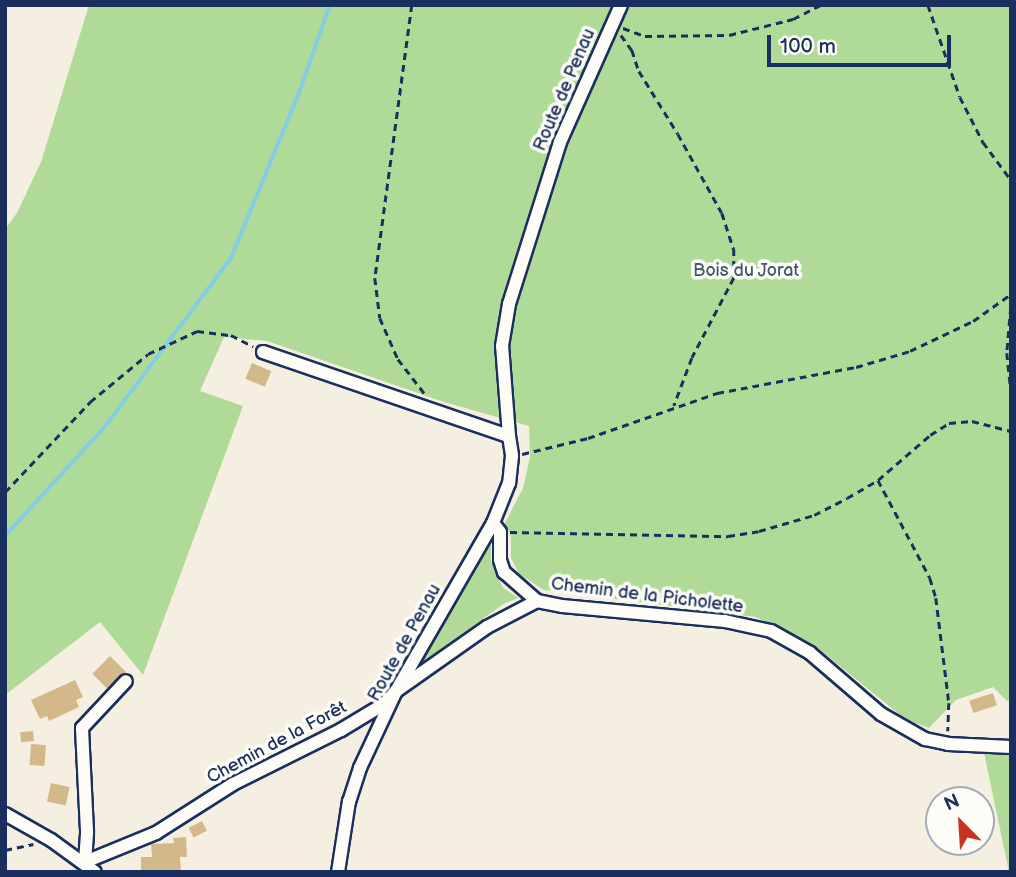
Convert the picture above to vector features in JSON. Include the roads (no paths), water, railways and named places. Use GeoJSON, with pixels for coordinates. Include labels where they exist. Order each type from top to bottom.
{"type":"FeatureCollection","features":[{"type":"Feature","properties":{"kind":"street","name":"Route de Penau"},"geometry":{"type":"LineString","coordinates":[[338,872],[349,800],[396,691],[496,527],[509,483],[512,456],[502,346],[509,303],[559,142],[621,5]]}},
{"type":"Feature","properties":{"kind":"street"},"geometry":{"type":"LineString","coordinates":[[263,352],[509,436]]}},
{"type":"Feature","properties":{"kind":"street"},"geometry":{"type":"LineString","coordinates":[[496,527],[504,572],[537,601]]}},
{"type":"Feature","properties":{"kind":"street","name":"Chemin de la Forêt"},"geometry":{"type":"LineString","coordinates":[[85,862],[156,833],[233,784],[341,730],[384,704],[396,691],[511,612],[537,601]]}},
{"type":"Feature","properties":{"kind":"street","name":"Chemin de la Picholette"},"geometry":{"type":"LineString","coordinates":[[537,601],[562,606],[725,621],[771,631],[810,653],[901,727],[925,739],[948,744],[1011,747]]}},
{"type":"Feature","properties":{"kind":"street"},"geometry":{"type":"LineString","coordinates":[[85,862],[87,831],[82,727],[126,681]]}},
{"type":"Feature","properties":{"kind":"street"},"geometry":{"type":"LineString","coordinates":[[5,814],[51,840],[85,862],[95,872]]}},
{"type":"Feature","properties":{"kind":"waterway"},"geometry":{"type":"LineString","coordinates":[[5,536],[104,428],[231,258],[299,93],[330,5]]}},
{"type":"Feature","properties":{"kind":"park label","name":"Bois du Jorat"},"geometry":{"type":"Point","coordinates":[746,271]}}]}
